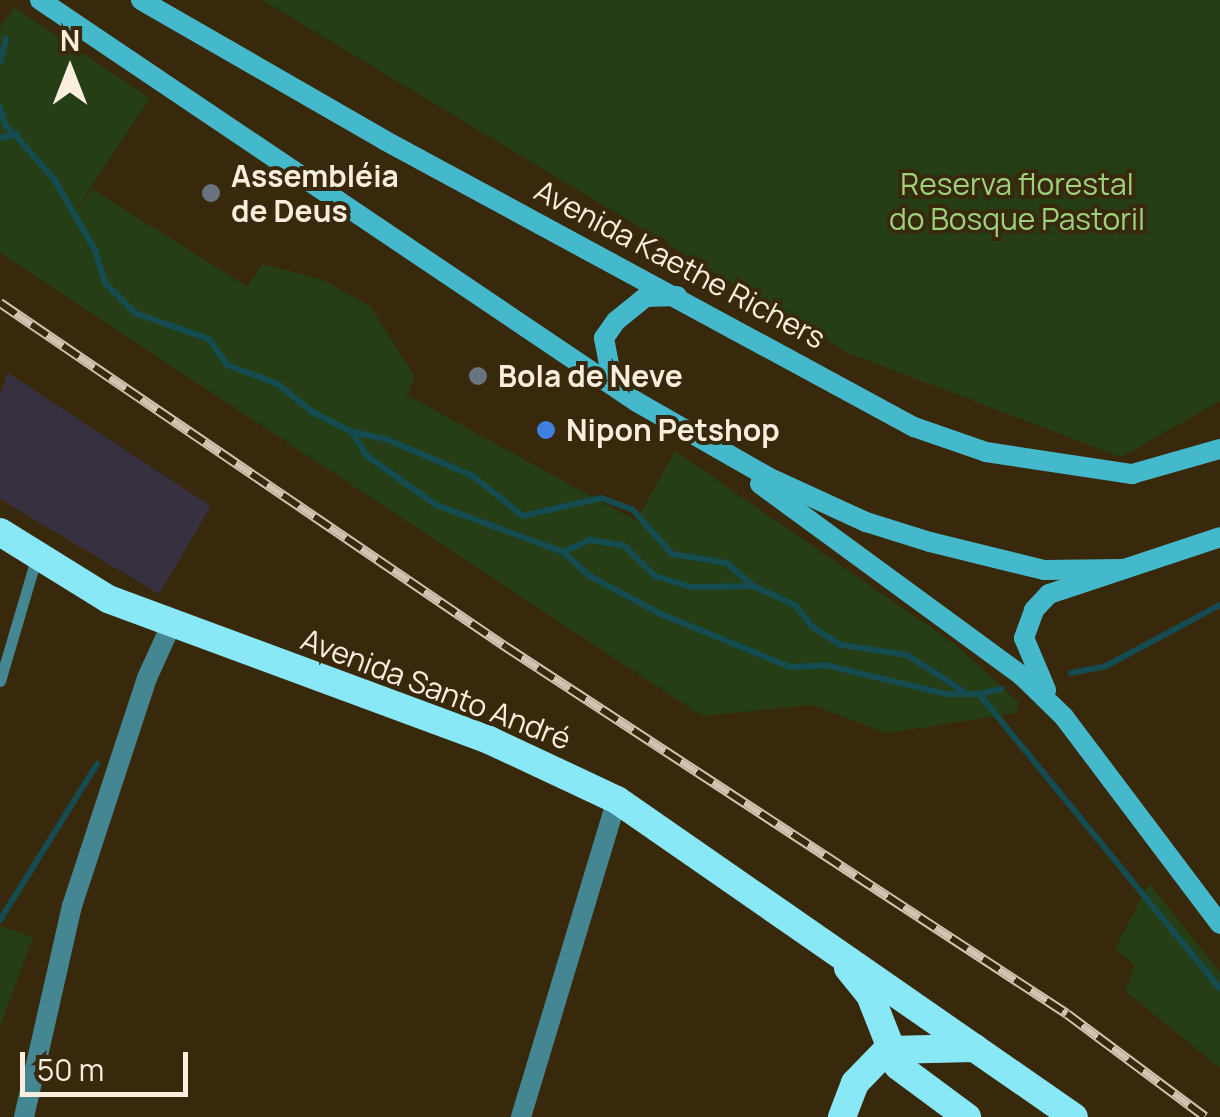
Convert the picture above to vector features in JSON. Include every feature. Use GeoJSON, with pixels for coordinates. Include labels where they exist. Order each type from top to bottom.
{"type":"FeatureCollection","features":[{"type":"Feature","properties":{"kind":"highway","name":"Avenida Santo André"},"geometry":{"type":"LineString","coordinates":[[0,532],[36,559],[108,599],[489,740],[617,800],[982,1049],[1074,1117]]}},
{"type":"Feature","properties":{"kind":"highway","name":"Avenida Santo André"},"geometry":{"type":"LineString","coordinates":[[828,946],[870,996],[887,1050]]}},
{"type":"Feature","properties":{"kind":"highway"},"geometry":{"type":"LineString","coordinates":[[842,1117],[855,1083],[887,1050],[922,1044],[982,1049]]}},
{"type":"Feature","properties":{"kind":"highway"},"geometry":{"type":"LineString","coordinates":[[935,1100],[931,1075],[942,1060],[982,1049]]}},
{"type":"Feature","properties":{"kind":"highway"},"geometry":{"type":"LineString","coordinates":[[887,1050],[935,1100],[967,1117]]}},
{"type":"Feature","properties":{"kind":"main road"},"geometry":{"type":"LineString","coordinates":[[40,0],[476,297],[612,380],[682,429],[996,653],[1064,717]]}},
{"type":"Feature","properties":{"kind":"main road","name":"Avenida Kaethe Richers"},"geometry":{"type":"LineString","coordinates":[[141,0],[384,140],[680,296],[914,427],[986,452],[1132,474],[1220,449]]}},
{"type":"Feature","properties":{"kind":"main road"},"geometry":{"type":"LineString","coordinates":[[612,380],[604,338],[616,321],[646,297],[680,296]]}},
{"type":"Feature","properties":{"kind":"main road"},"geometry":{"type":"LineString","coordinates":[[682,429],[866,522],[1044,570],[1122,569]]}},
{"type":"Feature","properties":{"kind":"main road"},"geometry":{"type":"LineString","coordinates":[[1220,537],[1049,594],[1027,622],[1028,658],[1064,717],[1220,924]]}},
{"type":"Feature","properties":{"kind":"street"},"geometry":{"type":"LineString","coordinates":[[24,1117],[72,906],[147,678],[172,623]]}},
{"type":"Feature","properties":{"kind":"street"},"geometry":{"type":"LineString","coordinates":[[521,1117],[617,800]]}},
{"type":"Feature","properties":{"kind":"lane"},"geometry":{"type":"LineString","coordinates":[[0,681],[36,559]]}},
{"type":"Feature","properties":{"kind":"shaded area"},"geometry":{"type":"Polygon","coordinates":[[[8,373],[211,506],[159,594],[0,499],[0,395],[8,373]]]}},
{"type":"Feature","properties":{"kind":"green space","name":"Reserva florestal do Bosque Pastoril"},"geometry":{"type":"Polygon","coordinates":[[[262,0],[1220,0],[1220,401],[1121,457],[850,354],[262,0]]]}},
{"type":"Feature","properties":{"kind":"green space"},"geometry":{"type":"Polygon","coordinates":[[[14,7],[150,98],[71,217],[92,189],[248,287],[262,264],[324,280],[370,306],[415,377],[407,395],[636,521],[675,451],[956,645],[1019,703],[1016,713],[887,733],[812,705],[702,716],[0,253],[0,28],[14,7]]]}},
{"type":"Feature","properties":{"kind":"green space"},"geometry":{"type":"Polygon","coordinates":[[[1149,883],[1220,972],[1220,1068],[1125,991],[1135,965],[1115,949],[1149,883]]]}},
{"type":"Feature","properties":{"kind":"green space"},"geometry":{"type":"Polygon","coordinates":[[[0,926],[33,937],[0,1027],[0,926]]]}},
{"type":"Feature","properties":{"kind":"waterway"},"geometry":{"type":"LineString","coordinates":[[0,62],[6,39]]}},
{"type":"Feature","properties":{"kind":"waterway"},"geometry":{"type":"LineString","coordinates":[[0,107],[5,124],[54,179],[95,250],[105,283],[135,313],[209,339],[227,365],[278,384],[311,411],[352,432],[367,456],[436,505],[563,552],[590,576],[661,614],[790,667],[825,665],[946,694],[979,694],[1220,988]]}},
{"type":"Feature","properties":{"kind":"waterway"},"geometry":{"type":"LineString","coordinates":[[0,138],[18,134]]}},
{"type":"Feature","properties":{"kind":"waterway"},"geometry":{"type":"LineString","coordinates":[[353,432],[386,439],[473,476],[523,516],[601,498],[632,509],[672,554],[727,563],[753,586]]}},
{"type":"Feature","properties":{"kind":"waterway"},"geometry":{"type":"LineString","coordinates":[[563,552],[590,540],[623,545],[655,576],[691,587],[753,586],[795,605],[813,627],[841,645],[907,655],[963,691]]}},
{"type":"Feature","properties":{"kind":"waterway"},"geometry":{"type":"LineString","coordinates":[[1071,673],[1106,666],[1220,605]]}},
{"type":"Feature","properties":{"kind":"waterway"},"geometry":{"type":"LineString","coordinates":[[979,694],[1001,689]]}},
{"type":"Feature","properties":{"kind":"waterway"},"geometry":{"type":"LineString","coordinates":[[0,920],[97,764]]}},
{"type":"Feature","properties":{"kind":"railway"},"geometry":{"type":"LineString","coordinates":[[0,303],[506,647],[1067,1014],[1205,1117]]}},
{"type":"Feature","properties":{"kind":"place","name":"Assembléia de Deus"},"geometry":{"type":"Point","coordinates":[211,193]}},
{"type":"Feature","properties":{"kind":"place","name":"Bola de Neve"},"geometry":{"type":"Point","coordinates":[478,376]}},
{"type":"Feature","properties":{"kind":"place","name":"Nipon Petshop"},"geometry":{"type":"Point","coordinates":[546,430]}}]}
